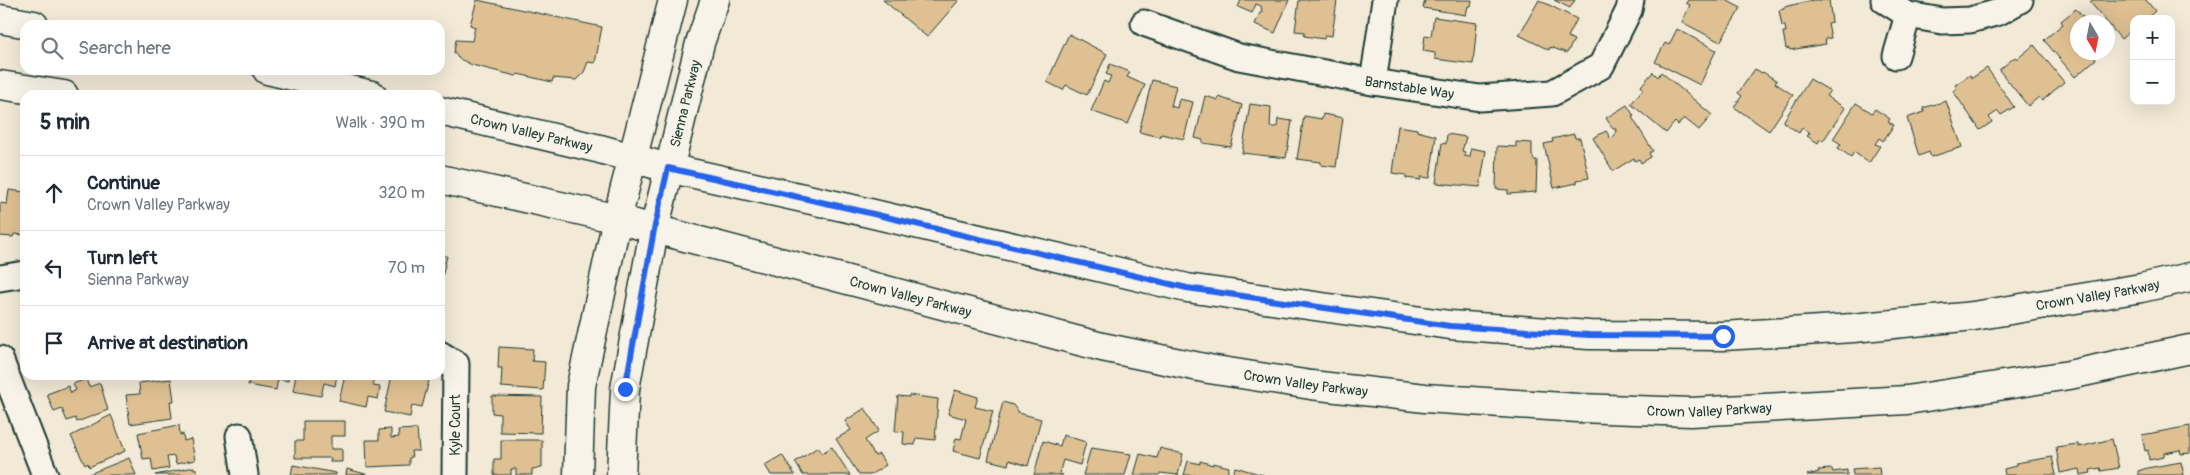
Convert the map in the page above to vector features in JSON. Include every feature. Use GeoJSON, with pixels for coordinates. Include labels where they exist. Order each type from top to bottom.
{"type":"FeatureCollection","features":[{"type":"Feature","properties":{"kind":"main road"},"geometry":{"type":"LineString","coordinates":[[578,475],[580,386],[617,219],[673,0]]}},
{"type":"Feature","properties":{"kind":"main road","name":"Sienna Parkway"},"geometry":{"type":"LineString","coordinates":[[621,475],[625,389],[654,230],[700,43],[716,0]]}},
{"type":"Feature","properties":{"kind":"main road"},"geometry":{"type":"LineString","coordinates":[[0,19],[20,23]]}},
{"type":"Feature","properties":{"kind":"main road"},"geometry":{"type":"LineString","coordinates":[[288,75],[351,90]]}},
{"type":"Feature","properties":{"kind":"main road"},"geometry":{"type":"LineString","coordinates":[[0,85],[32,90]]}},
{"type":"Feature","properties":{"kind":"main road","name":"Crown Valley Parkway"},"geometry":{"type":"LineString","coordinates":[[445,112],[668,168],[848,208],[1187,288],[1450,326],[1589,335],[1713,336],[1844,329],[1974,316],[2141,288],[2190,277]]}},
{"type":"Feature","properties":{"kind":"main road","name":"Crown Valley Parkway"},"geometry":{"type":"LineString","coordinates":[[445,180],[617,219],[1102,347],[1209,369],[1284,381],[1425,398],[1578,408],[1691,412],[1907,400],[2069,375],[2190,349]]}},
{"type":"Feature","properties":{"kind":"street"},"geometry":{"type":"LineString","coordinates":[[1373,82],[1385,0]]}},
{"type":"Feature","properties":{"kind":"street","name":"Barnstable Way"},"geometry":{"type":"LineString","coordinates":[[1144,23],[1240,57],[1373,82],[1480,98],[1552,93],[1601,66],[1629,10],[1631,0]]}},
{"type":"Feature","properties":{"kind":"street"},"geometry":{"type":"LineString","coordinates":[[1884,0],[1908,15],[1942,21],[1970,20],[1999,12],[2020,0]]}},
{"type":"Feature","properties":{"kind":"street"},"geometry":{"type":"LineString","coordinates":[[1896,56],[1908,15]]}},
{"type":"Feature","properties":{"kind":"street"},"geometry":{"type":"LineString","coordinates":[[0,278],[20,275]]}},
{"type":"Feature","properties":{"kind":"street","name":"Kyle Court"},"geometry":{"type":"LineString","coordinates":[[445,357],[456,364],[455,475]]}},
{"type":"Feature","properties":{"kind":"street"},"geometry":{"type":"LineString","coordinates":[[0,359],[45,475]]}},
{"type":"Feature","properties":{"kind":"street"},"geometry":{"type":"LineString","coordinates":[[239,436],[245,475]]}},
{"type":"Feature","properties":{"kind":"building"},"geometry":{"type":"Polygon","coordinates":[[[477,0],[602,27],[595,63],[588,62],[584,72],[576,80],[553,78],[552,82],[518,74],[516,76],[472,65],[458,58],[454,52],[456,40],[472,41],[475,27],[470,25],[477,0]]]}},
{"type":"Feature","properties":{"kind":"building"},"geometry":{"type":"Polygon","coordinates":[[[883,0],[959,0],[927,37],[883,0]]]}},
{"type":"Feature","properties":{"kind":"building"},"geometry":{"type":"Polygon","coordinates":[[[1241,0],[1289,0],[1275,33],[1255,24],[1262,12],[1261,6],[1256,4],[1252,13],[1238,7],[1241,0]]]}},
{"type":"Feature","properties":{"kind":"building"},"geometry":{"type":"Polygon","coordinates":[[[1299,0],[1337,0],[1332,36],[1325,35],[1324,39],[1304,36],[1305,32],[1295,31],[1299,0]]]}},
{"type":"Feature","properties":{"kind":"building"},"geometry":{"type":"Polygon","coordinates":[[[1425,0],[1472,0],[1466,15],[1423,8],[1425,0]]]}},
{"type":"Feature","properties":{"kind":"building"},"geometry":{"type":"Polygon","coordinates":[[[1539,0],[1577,19],[1568,37],[1574,40],[1567,53],[1550,47],[1549,50],[1519,35],[1539,0]]]}},
{"type":"Feature","properties":{"kind":"building"},"geometry":{"type":"Polygon","coordinates":[[[1554,0],[1575,0],[1570,8],[1554,0]]]}},
{"type":"Feature","properties":{"kind":"building"},"geometry":{"type":"Polygon","coordinates":[[[1688,0],[1726,0],[1741,8],[1720,42],[1682,22],[1690,5],[1686,3],[1688,0]]]}},
{"type":"Feature","properties":{"kind":"building"},"geometry":{"type":"Polygon","coordinates":[[[1813,0],[1829,0],[1832,22],[1828,23],[1831,38],[1825,39],[1826,44],[1786,49],[1783,32],[1786,32],[1785,26],[1782,26],[1779,10],[1813,0]]]}},
{"type":"Feature","properties":{"kind":"building"},"geometry":{"type":"Polygon","coordinates":[[[2092,0],[2146,0],[2155,11],[2150,15],[2130,15],[2130,31],[2121,39],[2115,32],[2115,15],[2101,15],[2090,2],[2092,0]]]}},
{"type":"Feature","properties":{"kind":"building"},"geometry":{"type":"Polygon","coordinates":[[[2076,9],[2081,15],[2070,15],[2070,60],[2095,60],[2075,77],[2044,40],[2063,24],[2061,21],[2076,9]]]}},
{"type":"Feature","properties":{"kind":"building"},"geometry":{"type":"Polygon","coordinates":[[[1434,17],[1477,23],[1473,64],[1435,59],[1435,53],[1423,51],[1425,35],[1431,36],[1434,17]]]}},
{"type":"Feature","properties":{"kind":"building"},"geometry":{"type":"Polygon","coordinates":[[[1677,29],[1716,50],[1700,85],[1655,62],[1665,43],[1669,45],[1677,29]]]}},
{"type":"Feature","properties":{"kind":"building"},"geometry":{"type":"Polygon","coordinates":[[[1069,34],[1107,54],[1087,95],[1066,85],[1063,90],[1047,82],[1069,34]]]}},
{"type":"Feature","properties":{"kind":"building"},"geometry":{"type":"Polygon","coordinates":[[[2034,45],[2064,82],[2042,101],[2039,97],[2028,106],[1999,70],[2015,57],[2017,59],[2034,45]]]}},
{"type":"Feature","properties":{"kind":"building"},"geometry":{"type":"Polygon","coordinates":[[[1110,64],[1130,72],[1127,77],[1145,85],[1128,124],[1091,111],[1104,81],[1108,83],[1111,76],[1106,74],[1110,64]]]}},
{"type":"Feature","properties":{"kind":"building"},"geometry":{"type":"Polygon","coordinates":[[[1987,68],[2014,107],[2001,115],[1998,111],[1989,117],[1992,122],[1980,130],[1953,91],[1957,88],[1955,85],[1970,75],[1972,78],[1987,68]]]}},
{"type":"Feature","properties":{"kind":"building"},"geometry":{"type":"Polygon","coordinates":[[[1755,69],[1777,81],[1775,83],[1793,95],[1769,131],[1734,107],[1742,96],[1738,93],[1755,69]]]}},
{"type":"Feature","properties":{"kind":"building"},"geometry":{"type":"Polygon","coordinates":[[[1653,72],[1658,77],[1661,72],[1712,115],[1699,130],[1684,118],[1678,125],[1675,122],[1666,133],[1631,104],[1643,89],[1641,86],[1653,72]]]}},
{"type":"Feature","properties":{"kind":"building"},"geometry":{"type":"Polygon","coordinates":[[[1810,79],[1830,91],[1826,96],[1845,108],[1823,141],[1820,139],[1818,143],[1807,136],[1810,133],[1802,128],[1799,133],[1783,122],[1810,79]]]}},
{"type":"Feature","properties":{"kind":"building"},"geometry":{"type":"Polygon","coordinates":[[[1152,80],[1176,86],[1171,106],[1177,108],[1179,99],[1193,102],[1184,139],[1161,134],[1160,137],[1139,132],[1152,80]]]}},
{"type":"Feature","properties":{"kind":"building"},"geometry":{"type":"Polygon","coordinates":[[[1205,96],[1218,100],[1219,97],[1242,105],[1231,147],[1203,143],[1203,140],[1195,138],[1205,96]]]}},
{"type":"Feature","properties":{"kind":"building"},"geometry":{"type":"Polygon","coordinates":[[[1946,101],[1962,147],[1931,157],[1929,152],[1919,156],[1907,118],[1924,112],[1923,108],[1946,101]]]}},
{"type":"Feature","properties":{"kind":"building"},"geometry":{"type":"Polygon","coordinates":[[[1856,103],[1872,113],[1875,109],[1890,119],[1888,122],[1894,125],[1883,141],[1879,138],[1875,144],[1880,146],[1869,163],[1854,152],[1851,157],[1838,148],[1841,144],[1833,139],[1856,103]]]}},
{"type":"Feature","properties":{"kind":"building"},"geometry":{"type":"Polygon","coordinates":[[[1250,104],[1271,107],[1270,127],[1277,127],[1278,119],[1292,121],[1286,158],[1242,153],[1250,104]]]}},
{"type":"Feature","properties":{"kind":"building"},"geometry":{"type":"Polygon","coordinates":[[[1627,105],[1634,116],[1632,117],[1653,151],[1649,153],[1651,157],[1641,163],[1639,159],[1635,161],[1634,158],[1613,171],[1593,138],[1606,131],[1611,139],[1615,135],[1616,129],[1613,129],[1606,118],[1627,105]]]}},
{"type":"Feature","properties":{"kind":"building"},"geometry":{"type":"Polygon","coordinates":[[[1323,114],[1343,118],[1336,167],[1321,165],[1321,162],[1297,159],[1304,116],[1322,119],[1323,114]]]}},
{"type":"Feature","properties":{"kind":"building"},"geometry":{"type":"Polygon","coordinates":[[[1398,126],[1417,129],[1417,131],[1436,136],[1430,178],[1421,177],[1421,180],[1406,178],[1406,175],[1392,173],[1398,126]]]}},
{"type":"Feature","properties":{"kind":"building"},"geometry":{"type":"Polygon","coordinates":[[[1447,134],[1466,137],[1462,151],[1465,152],[1464,156],[1470,157],[1471,148],[1486,151],[1480,187],[1436,183],[1442,143],[1446,144],[1447,134]]]}},
{"type":"Feature","properties":{"kind":"building"},"geometry":{"type":"Polygon","coordinates":[[[1574,134],[1575,138],[1580,138],[1589,178],[1577,180],[1577,183],[1554,188],[1544,144],[1553,142],[1552,139],[1574,134]]]}},
{"type":"Feature","properties":{"kind":"building"},"geometry":{"type":"Polygon","coordinates":[[[1516,142],[1532,143],[1532,154],[1534,160],[1537,160],[1536,192],[1508,194],[1508,190],[1496,189],[1497,146],[1516,147],[1516,142]]]}},
{"type":"Feature","properties":{"kind":"building"},"geometry":{"type":"Polygon","coordinates":[[[9,190],[20,191],[20,235],[14,234],[13,237],[0,236],[0,203],[7,204],[9,190]]]}},
{"type":"Feature","properties":{"kind":"building"},"geometry":{"type":"Polygon","coordinates":[[[499,347],[533,349],[532,361],[545,362],[543,390],[501,387],[502,368],[498,368],[499,347]]]}},
{"type":"Feature","properties":{"kind":"building"},"geometry":{"type":"Polygon","coordinates":[[[83,380],[86,380],[89,387],[100,383],[108,410],[77,422],[75,418],[67,421],[62,409],[54,412],[47,394],[68,386],[71,393],[76,390],[73,384],[83,380]]]}},
{"type":"Feature","properties":{"kind":"building"},"geometry":{"type":"Polygon","coordinates":[[[171,380],[174,401],[170,401],[172,418],[130,424],[126,395],[140,394],[139,383],[171,380]]]}},
{"type":"Feature","properties":{"kind":"building"},"geometry":{"type":"Polygon","coordinates":[[[249,380],[278,380],[276,390],[248,385],[249,380]]]}},
{"type":"Feature","properties":{"kind":"building"},"geometry":{"type":"Polygon","coordinates":[[[295,380],[336,380],[335,386],[324,383],[321,396],[293,391],[295,380]]]}},
{"type":"Feature","properties":{"kind":"building"},"geometry":{"type":"Polygon","coordinates":[[[344,380],[374,380],[373,386],[380,387],[378,399],[368,397],[366,407],[339,401],[344,380]]]}},
{"type":"Feature","properties":{"kind":"building"},"geometry":{"type":"Polygon","coordinates":[[[391,380],[429,380],[422,407],[412,405],[410,417],[384,412],[391,380]]]}},
{"type":"Feature","properties":{"kind":"building"},"geometry":{"type":"Polygon","coordinates":[[[955,390],[978,397],[975,407],[993,411],[980,458],[953,451],[956,438],[961,439],[966,419],[948,414],[955,390]]]}},
{"type":"Feature","properties":{"kind":"building"},"geometry":{"type":"Polygon","coordinates":[[[909,395],[938,399],[935,440],[916,438],[915,445],[903,444],[904,432],[895,431],[898,396],[909,397],[909,395]]]}},
{"type":"Feature","properties":{"kind":"building"},"geometry":{"type":"Polygon","coordinates":[[[492,396],[542,397],[541,433],[500,432],[500,414],[492,413],[492,396]]]}},
{"type":"Feature","properties":{"kind":"building"},"geometry":{"type":"Polygon","coordinates":[[[1003,402],[1013,405],[1019,413],[1041,419],[1028,466],[1009,460],[1008,465],[988,460],[1003,402]]]}},
{"type":"Feature","properties":{"kind":"building"},"geometry":{"type":"Polygon","coordinates":[[[865,408],[879,431],[865,440],[875,456],[879,454],[886,465],[870,475],[859,475],[836,439],[851,430],[845,421],[865,408]]]}},
{"type":"Feature","properties":{"kind":"building"},"geometry":{"type":"Polygon","coordinates":[[[111,415],[125,451],[89,467],[88,463],[85,465],[71,436],[111,415]]]}},
{"type":"Feature","properties":{"kind":"building"},"geometry":{"type":"Polygon","coordinates":[[[303,421],[345,421],[345,436],[331,436],[331,449],[342,449],[342,462],[330,462],[331,458],[295,458],[295,441],[303,441],[303,421]]]}},
{"type":"Feature","properties":{"kind":"building"},"geometry":{"type":"Polygon","coordinates":[[[179,425],[180,435],[183,434],[184,441],[191,439],[195,460],[176,464],[174,456],[167,457],[169,468],[153,471],[151,458],[143,459],[138,433],[179,425]]]}},
{"type":"Feature","properties":{"kind":"building"},"geometry":{"type":"Polygon","coordinates":[[[2190,426],[2190,453],[2181,454],[2180,450],[2164,453],[2164,457],[2149,460],[2148,450],[2145,451],[2142,435],[2190,426]]]}},
{"type":"Feature","properties":{"kind":"building"},"geometry":{"type":"Polygon","coordinates":[[[391,429],[391,438],[399,437],[398,430],[417,429],[419,451],[411,451],[412,457],[409,458],[409,465],[367,467],[366,440],[379,440],[379,430],[391,429]]]}},
{"type":"Feature","properties":{"kind":"building"},"geometry":{"type":"Polygon","coordinates":[[[1063,435],[1086,442],[1080,465],[1063,460],[1059,474],[1063,475],[1034,475],[1043,441],[1060,446],[1063,435]]]}},
{"type":"Feature","properties":{"kind":"building"},"geometry":{"type":"Polygon","coordinates":[[[2112,439],[2119,468],[2101,471],[2100,468],[2090,470],[2091,473],[2080,475],[2079,469],[2060,473],[2056,447],[2078,444],[2079,447],[2112,439]]]}},
{"type":"Feature","properties":{"kind":"building"},"geometry":{"type":"Polygon","coordinates":[[[501,440],[542,440],[542,468],[532,469],[532,475],[516,475],[516,469],[511,469],[511,475],[494,475],[494,459],[501,459],[501,440]]]}},
{"type":"Feature","properties":{"kind":"building"},"geometry":{"type":"Polygon","coordinates":[[[818,447],[822,453],[832,447],[850,475],[803,475],[795,462],[818,447]]]}},
{"type":"Feature","properties":{"kind":"building"},"geometry":{"type":"Polygon","coordinates":[[[1091,448],[1131,454],[1125,475],[1083,475],[1091,448]]]}},
{"type":"Feature","properties":{"kind":"building"},"geometry":{"type":"Polygon","coordinates":[[[1160,448],[1183,454],[1178,475],[1160,473],[1159,475],[1134,475],[1140,454],[1157,458],[1160,448]]]}},
{"type":"Feature","properties":{"kind":"building"},"geometry":{"type":"Polygon","coordinates":[[[782,455],[795,475],[771,475],[765,465],[782,455]]]}},
{"type":"Feature","properties":{"kind":"building"},"geometry":{"type":"Polygon","coordinates":[[[2052,457],[2056,475],[2005,475],[2004,469],[2016,466],[2016,463],[2052,457]]]}},
{"type":"Feature","properties":{"kind":"building"},"geometry":{"type":"Polygon","coordinates":[[[129,458],[136,475],[89,474],[129,458]]]}},
{"type":"Feature","properties":{"kind":"building"},"geometry":{"type":"Polygon","coordinates":[[[1188,461],[1200,464],[1200,461],[1229,467],[1227,475],[1184,475],[1188,461]]]}},
{"type":"Feature","properties":{"kind":"building"},"geometry":{"type":"Polygon","coordinates":[[[2181,462],[2184,475],[2139,475],[2138,471],[2147,468],[2181,462]]]}},
{"type":"Feature","properties":{"kind":"building"},"geometry":{"type":"Polygon","coordinates":[[[293,465],[336,473],[336,475],[291,475],[293,465]]]}},
{"type":"Feature","properties":{"kind":"building"},"geometry":{"type":"Polygon","coordinates":[[[194,467],[194,469],[197,469],[198,475],[155,475],[194,467]]]}},
{"type":"Feature","properties":{"kind":"building"},"geometry":{"type":"Polygon","coordinates":[[[1235,467],[1263,475],[1233,475],[1235,467]]]}},
{"type":"Feature","properties":{"kind":"building"},"geometry":{"type":"Polygon","coordinates":[[[1879,467],[1880,475],[1853,475],[1852,469],[1879,467]]]}},
{"type":"Feature","properties":{"kind":"building"},"geometry":{"type":"Polygon","coordinates":[[[347,469],[369,475],[346,475],[347,469]]]}},
{"type":"Feature","properties":{"kind":"building"},"geometry":{"type":"Polygon","coordinates":[[[1832,469],[1833,472],[1847,470],[1847,475],[1807,475],[1819,472],[1818,470],[1832,469]]]}},
{"type":"Feature","properties":{"kind":"route"},"geometry":{"type":"LineString","coordinates":[[625,389],[654,230],[668,168],[848,208],[1187,288],[1450,326],[1589,335],[1723,336]]}}]}
